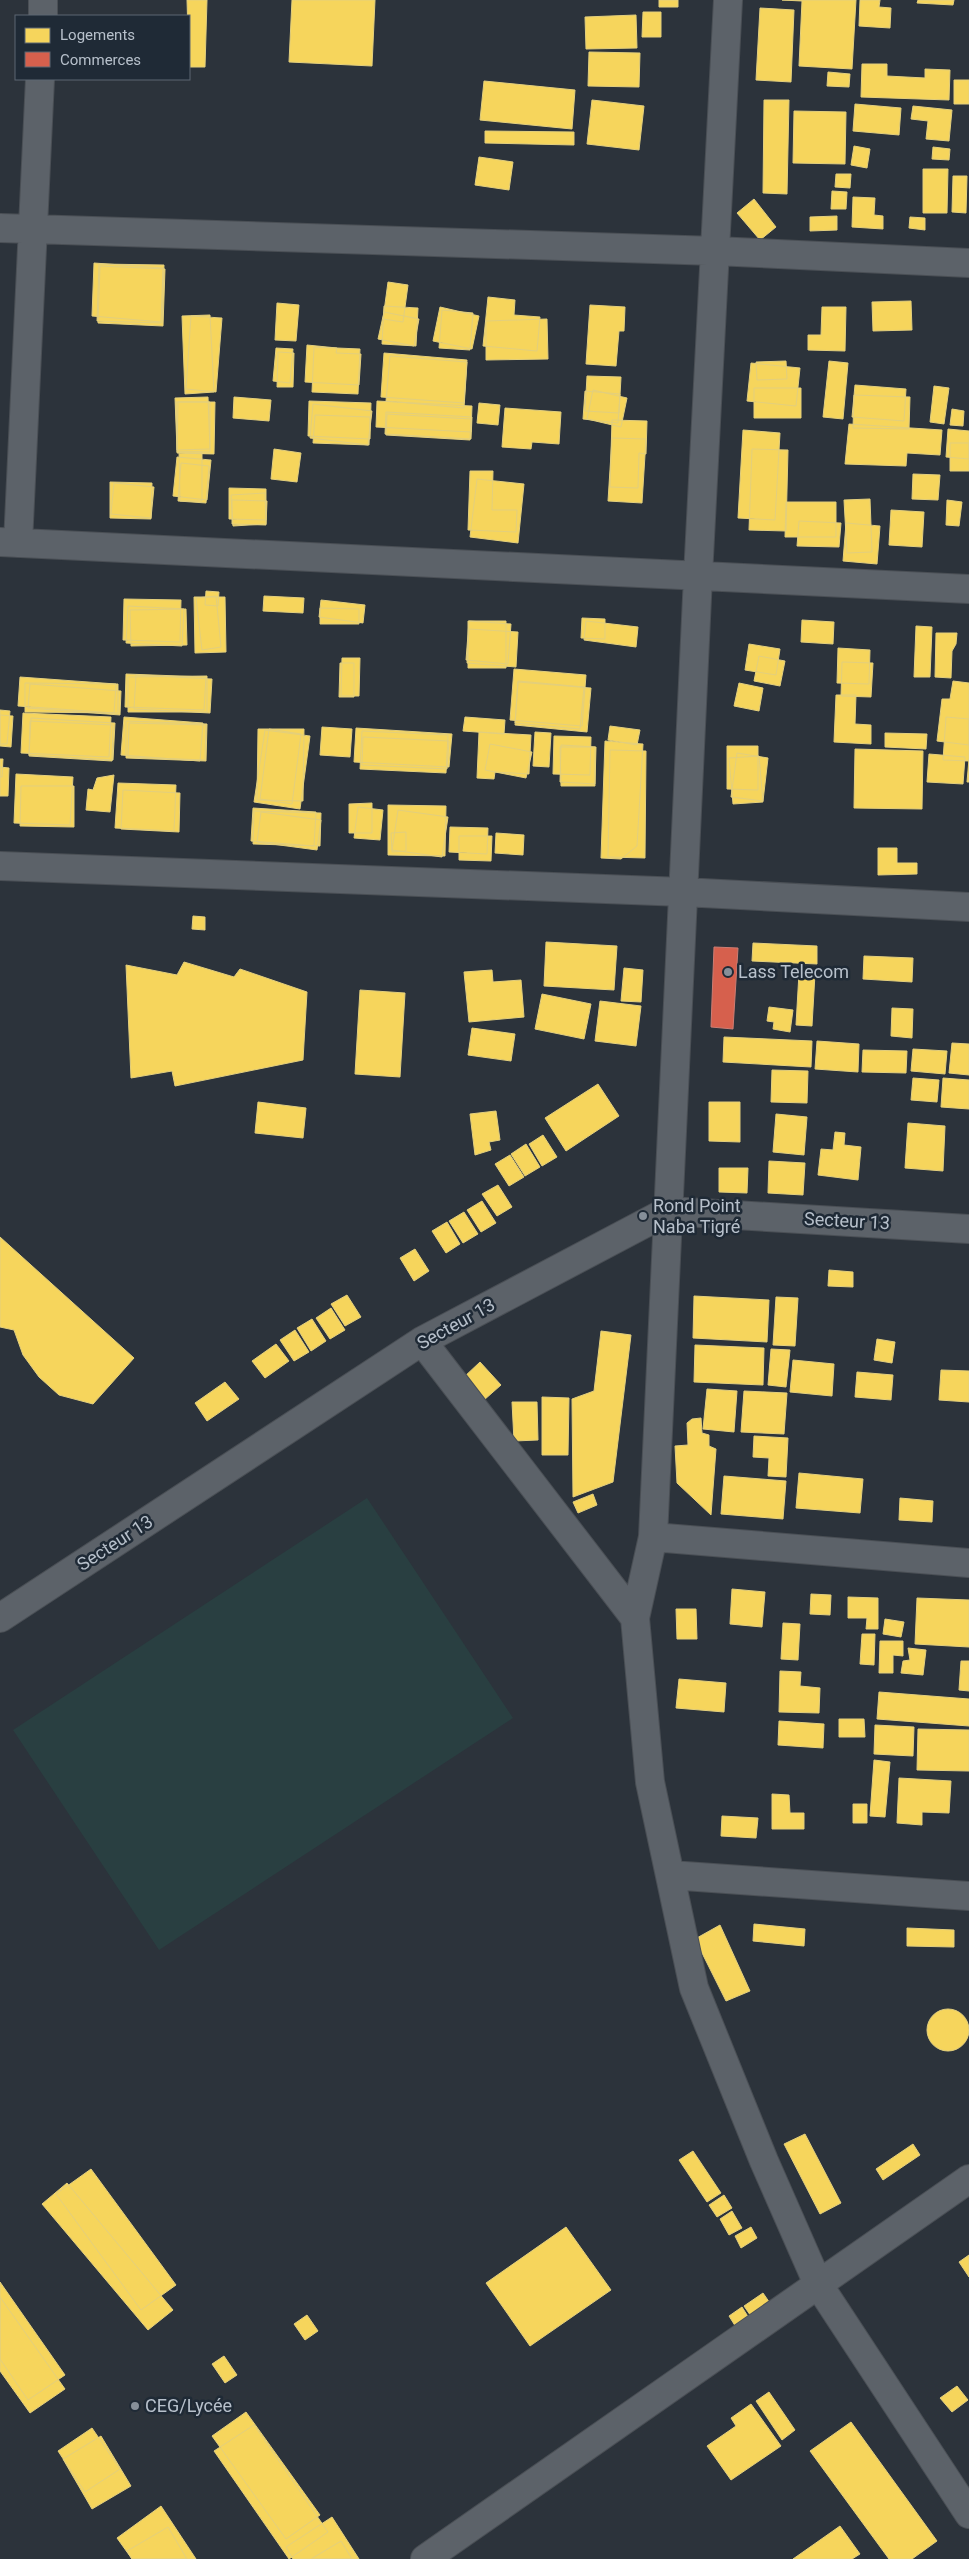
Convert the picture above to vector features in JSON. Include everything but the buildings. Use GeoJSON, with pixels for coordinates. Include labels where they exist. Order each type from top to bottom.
{"type":"FeatureCollection","features":[{"type":"Feature","properties":{"kind":"street"},"geometry":{"type":"LineString","coordinates":[[43,15],[44,0]]}},
{"type":"Feature","properties":{"kind":"street"},"geometry":{"type":"LineString","coordinates":[[728,0],[698,576],[653,1537],[635,1618],[650,1782],[694,1988],[764,2161],[818,2284],[969,2514]]}},
{"type":"Feature","properties":{"kind":"street"},"geometry":{"type":"LineString","coordinates":[[40,80],[32,229],[9,542],[969,590]]}},
{"type":"Feature","properties":{"kind":"street"},"geometry":{"type":"LineString","coordinates":[[0,228],[715,251],[969,263]]}},
{"type":"Feature","properties":{"kind":"street"},"geometry":{"type":"LineString","coordinates":[[0,866],[683,892],[969,907]]}},
{"type":"Feature","properties":{"kind":"street","name":"Secteur 13"},"geometry":{"type":"LineString","coordinates":[[0,1618],[422,1341],[668,1211],[969,1228]]}},
{"type":"Feature","properties":{"kind":"street"},"geometry":{"type":"LineString","coordinates":[[422,1341],[635,1618]]}},
{"type":"Feature","properties":{"kind":"street"},"geometry":{"type":"LineString","coordinates":[[653,1537],[969,1563]]}},
{"type":"Feature","properties":{"kind":"street"},"geometry":{"type":"LineString","coordinates":[[670,1875],[969,1896]]}},
{"type":"Feature","properties":{"kind":"street"},"geometry":{"type":"LineString","coordinates":[[427,2559],[969,2179]]}},
{"type":"Feature","properties":{"kind":"green space"},"geometry":{"type":"Polygon","coordinates":[[[367,1498],[513,1718],[159,1950],[13,1730],[367,1498]]]}},
{"type":"Feature","properties":{"kind":"place","name":"Lass Telecom"},"geometry":{"type":"Point","coordinates":[728,972]}},
{"type":"Feature","properties":{"kind":"place","name":"Rond Point Naba Tigré"},"geometry":{"type":"Point","coordinates":[643,1216]}},
{"type":"Feature","properties":{"kind":"place","name":"CEG/Lycée"},"geometry":{"type":"Point","coordinates":[135,2406]}}]}
